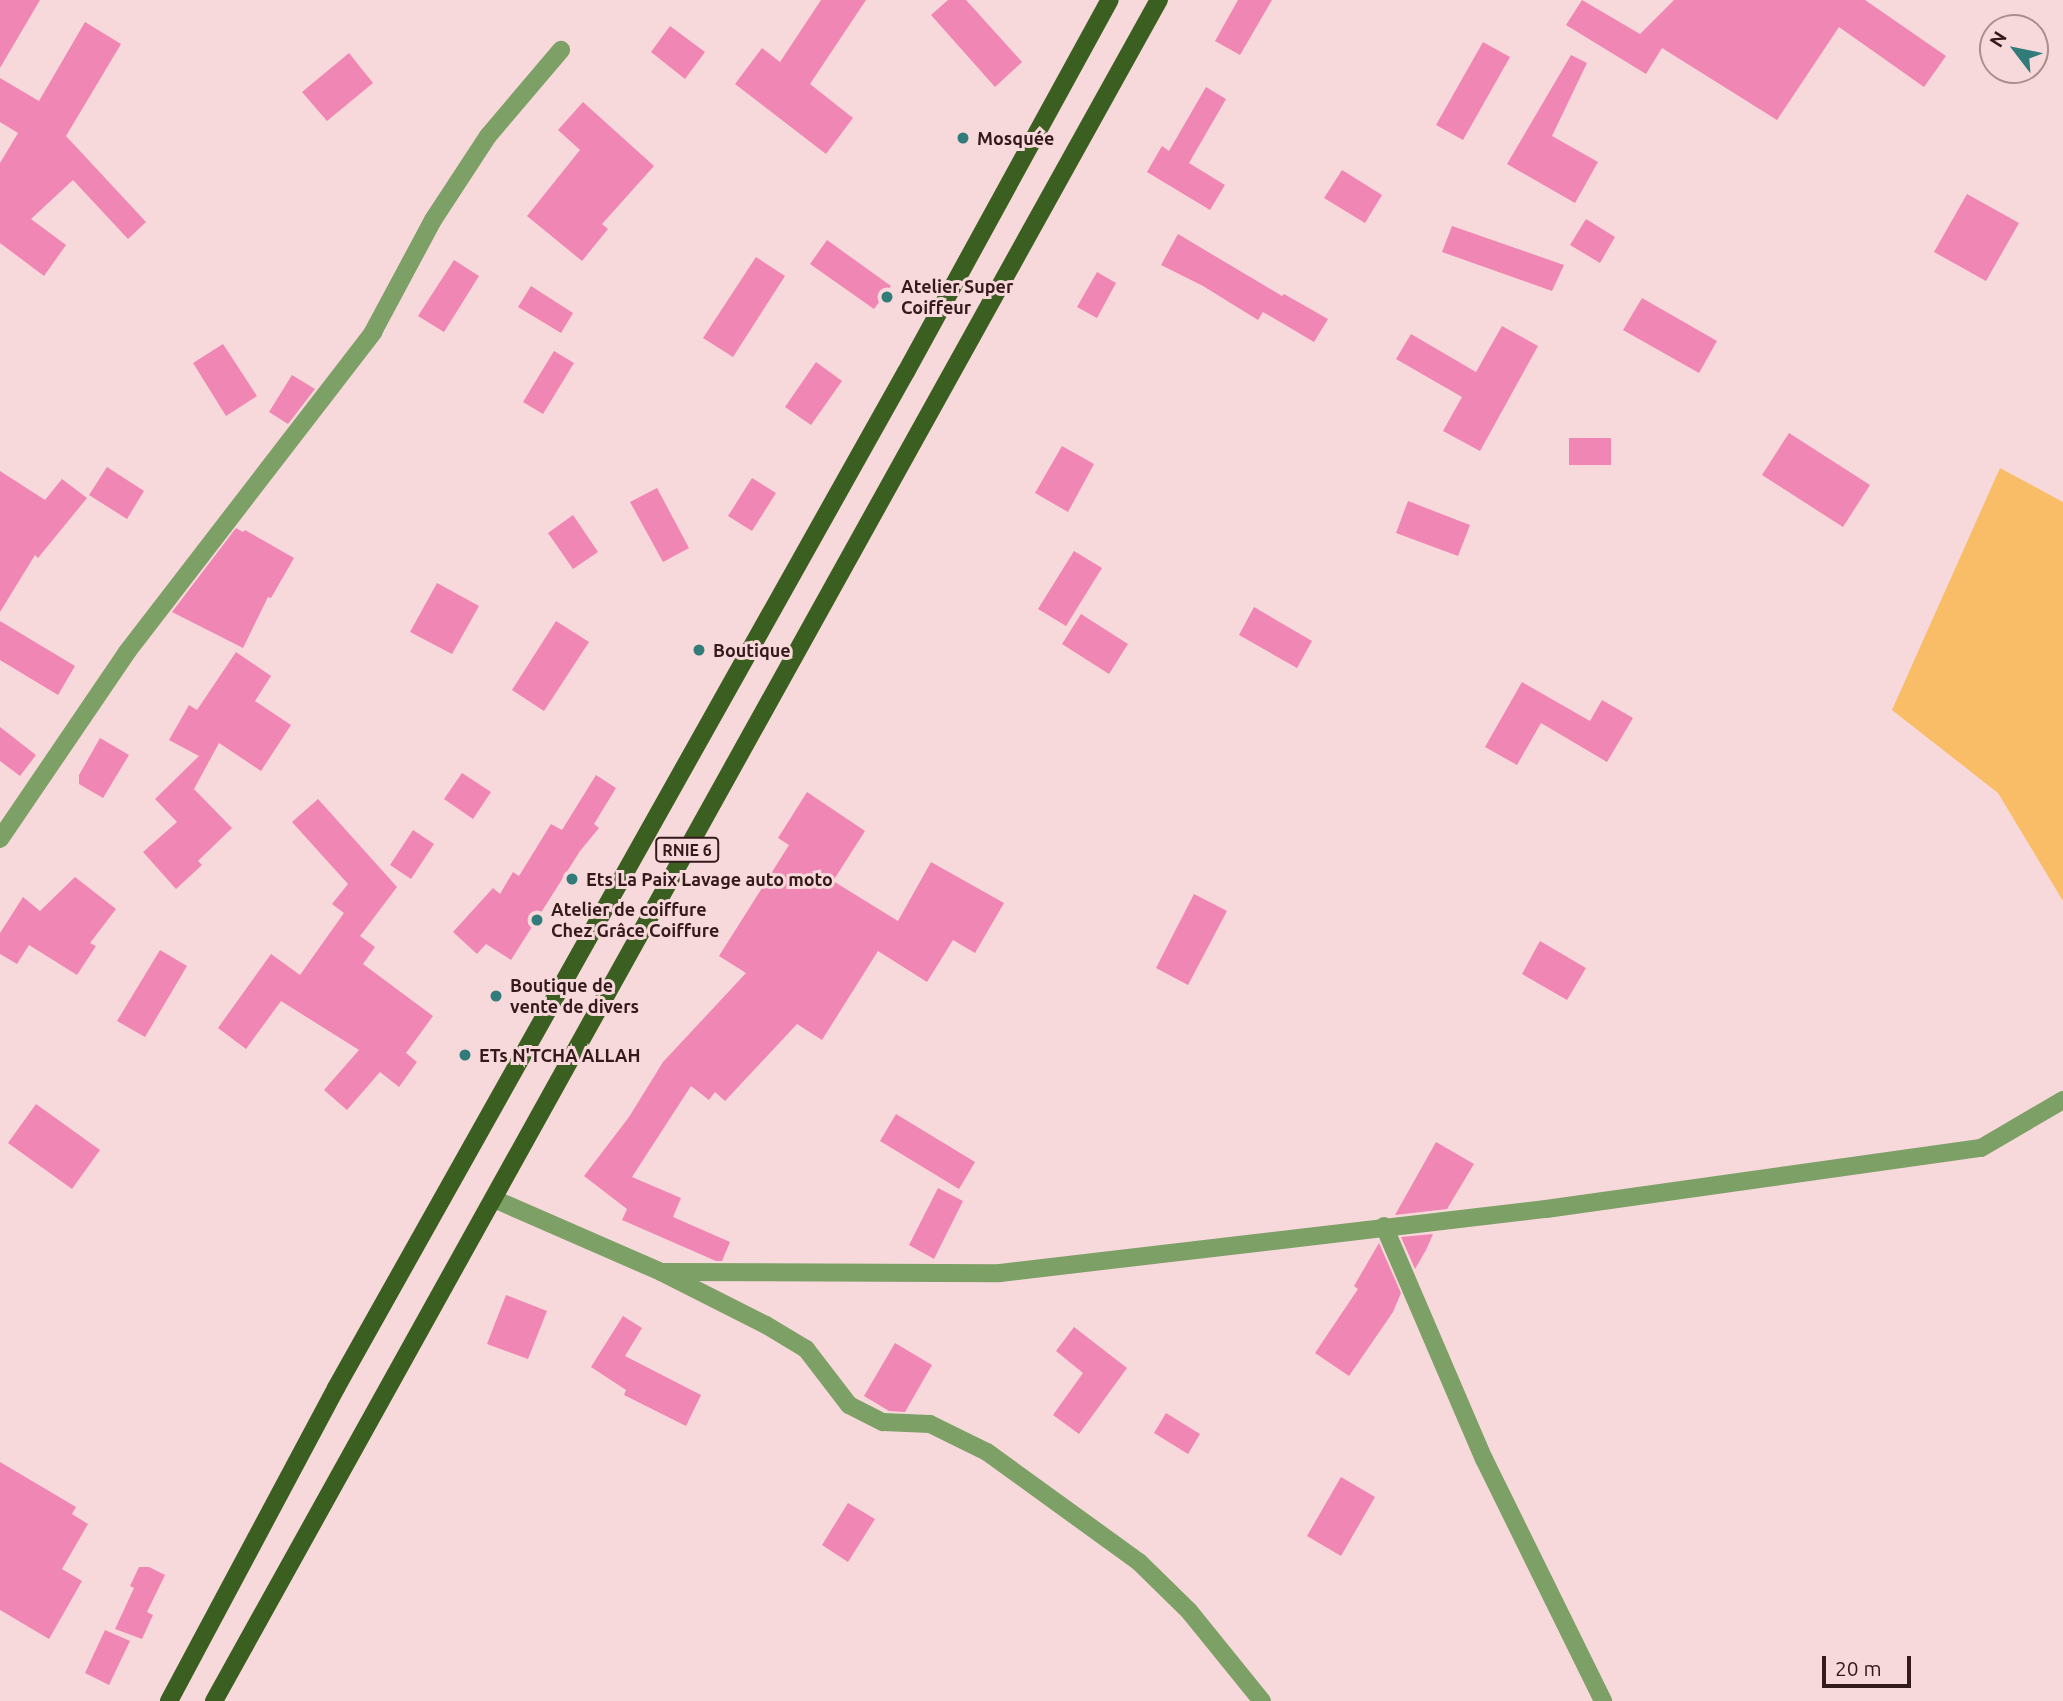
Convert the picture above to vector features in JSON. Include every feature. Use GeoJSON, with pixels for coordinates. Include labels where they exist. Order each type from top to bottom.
{"type":"FeatureCollection","features":[{"type":"Feature","properties":{"kind":"main road","name":"RNIE 6"},"geometry":{"type":"LineString","coordinates":[[169,1701],[336,1388],[906,372],[1110,0]]}},
{"type":"Feature","properties":{"kind":"main road","name":"RNIE 6"},"geometry":{"type":"LineString","coordinates":[[214,1701],[307,1529],[494,1199],[1160,0]]}},
{"type":"Feature","properties":{"kind":"street"},"geometry":{"type":"LineString","coordinates":[[0,839],[127,652],[373,332],[433,219],[488,136],[561,50]]}},
{"type":"Feature","properties":{"kind":"street"},"geometry":{"type":"LineString","coordinates":[[661,1272],[1000,1273],[1384,1226],[1559,1208],[1981,1148],[2063,1100]]}},
{"type":"Feature","properties":{"kind":"street"},"geometry":{"type":"LineString","coordinates":[[494,1199],[661,1272],[806,1349],[849,1405],[883,1422],[930,1424],[987,1452],[1139,1562],[1189,1611],[1262,1701]]}},
{"type":"Feature","properties":{"kind":"street"},"geometry":{"type":"LineString","coordinates":[[1384,1226],[1483,1459],[1603,1701]]}},
{"type":"Feature","properties":{"kind":"shaded area"},"geometry":{"type":"Polygon","coordinates":[[[2000,468],[2063,502],[2063,901],[1998,793],[1892,710],[2000,468]]]}},
{"type":"Feature","properties":{"kind":"building"},"geometry":{"type":"Polygon","coordinates":[[[0,0],[40,0],[0,68],[0,0]]]}},
{"type":"Feature","properties":{"kind":"building"},"geometry":{"type":"Polygon","coordinates":[[[821,0],[866,0],[810,84],[853,118],[826,154],[735,84],[762,48],[780,62],[821,0]]]}},
{"type":"Feature","properties":{"kind":"building"},"geometry":{"type":"Polygon","coordinates":[[[948,0],[966,0],[1022,62],[995,87],[931,15],[948,0]]]}},
{"type":"Feature","properties":{"kind":"building"},"geometry":{"type":"Polygon","coordinates":[[[1238,0],[1272,0],[1240,55],[1215,41],[1238,0]]]}},
{"type":"Feature","properties":{"kind":"building"},"geometry":{"type":"Polygon","coordinates":[[[1582,0],[1640,34],[1674,0],[1865,0],[1946,56],[1924,87],[1839,27],[1777,120],[1662,48],[1646,74],[1566,25],[1582,0]]]}},
{"type":"Feature","properties":{"kind":"building"},"geometry":{"type":"Polygon","coordinates":[[[85,22],[121,44],[66,136],[146,222],[128,239],[73,180],[31,219],[66,245],[44,276],[0,243],[0,163],[18,133],[0,122],[0,78],[39,101],[85,22]]]}},
{"type":"Feature","properties":{"kind":"building"},"geometry":{"type":"Polygon","coordinates":[[[670,26],[705,52],[685,79],[651,52],[670,26]]]}},
{"type":"Feature","properties":{"kind":"building"},"geometry":{"type":"Polygon","coordinates":[[[1483,42],[1510,57],[1463,140],[1436,125],[1483,42]]]}},
{"type":"Feature","properties":{"kind":"building"},"geometry":{"type":"Polygon","coordinates":[[[349,53],[373,83],[327,121],[302,92],[349,53]]]}},
{"type":"Feature","properties":{"kind":"building"},"geometry":{"type":"Polygon","coordinates":[[[1571,55],[1587,63],[1552,136],[1598,162],[1575,203],[1507,164],[1571,55]]]}},
{"type":"Feature","properties":{"kind":"building"},"geometry":{"type":"Polygon","coordinates":[[[1206,87],[1226,99],[1189,163],[1225,185],[1210,210],[1147,172],[1162,146],[1169,151],[1206,87]]]}},
{"type":"Feature","properties":{"kind":"building"},"geometry":{"type":"Polygon","coordinates":[[[583,102],[654,166],[602,224],[608,229],[582,261],[527,216],[580,150],[558,130],[583,102]]]}},
{"type":"Feature","properties":{"kind":"building"},"geometry":{"type":"Polygon","coordinates":[[[1342,170],[1382,195],[1365,223],[1324,198],[1342,170]]]}},
{"type":"Feature","properties":{"kind":"building"},"geometry":{"type":"Polygon","coordinates":[[[1967,194],[2019,223],[1986,281],[1934,252],[1967,194]]]}},
{"type":"Feature","properties":{"kind":"building"},"geometry":{"type":"Polygon","coordinates":[[[1586,219],[1615,237],[1600,263],[1570,245],[1586,219]]]}},
{"type":"Feature","properties":{"kind":"building"},"geometry":{"type":"Polygon","coordinates":[[[1452,226],[1564,265],[1552,291],[1442,252],[1452,226]]]}},
{"type":"Feature","properties":{"kind":"building"},"geometry":{"type":"Polygon","coordinates":[[[1178,234],[1282,296],[1284,294],[1328,319],[1314,342],[1263,312],[1258,320],[1203,286],[1161,265],[1178,234]]]}},
{"type":"Feature","properties":{"kind":"building"},"geometry":{"type":"Polygon","coordinates":[[[827,240],[891,286],[874,309],[810,264],[827,240]]]}},
{"type":"Feature","properties":{"kind":"building"},"geometry":{"type":"Polygon","coordinates":[[[756,257],[785,276],[733,357],[703,338],[756,257]]]}},
{"type":"Feature","properties":{"kind":"building"},"geometry":{"type":"Polygon","coordinates":[[[454,260],[479,276],[444,332],[418,316],[454,260]]]}},
{"type":"Feature","properties":{"kind":"building"},"geometry":{"type":"Polygon","coordinates":[[[1097,272],[1116,283],[1097,318],[1077,307],[1097,272]]]}},
{"type":"Feature","properties":{"kind":"building"},"geometry":{"type":"Polygon","coordinates":[[[531,286],[573,313],[561,333],[518,307],[531,286]]]}},
{"type":"Feature","properties":{"kind":"building"},"geometry":{"type":"Polygon","coordinates":[[[1642,298],[1717,341],[1699,373],[1623,330],[1642,298]]]}},
{"type":"Feature","properties":{"kind":"building"},"geometry":{"type":"Polygon","coordinates":[[[1502,326],[1538,346],[1480,451],[1443,431],[1462,397],[1396,359],[1411,334],[1476,372],[1502,326]]]}},
{"type":"Feature","properties":{"kind":"building"},"geometry":{"type":"Polygon","coordinates":[[[223,344],[257,396],[226,416],[193,363],[223,344]]]}},
{"type":"Feature","properties":{"kind":"building"},"geometry":{"type":"Polygon","coordinates":[[[554,351],[574,363],[543,414],[523,402],[554,351]]]}},
{"type":"Feature","properties":{"kind":"building"},"geometry":{"type":"Polygon","coordinates":[[[816,362],[842,381],[811,425],[785,407],[816,362]]]}},
{"type":"Feature","properties":{"kind":"building"},"geometry":{"type":"Polygon","coordinates":[[[292,375],[315,389],[288,424],[269,412],[292,375]]]}},
{"type":"Feature","properties":{"kind":"building"},"geometry":{"type":"Polygon","coordinates":[[[1789,433],[1870,485],[1843,527],[1762,475],[1789,433]]]}},
{"type":"Feature","properties":{"kind":"building"},"geometry":{"type":"Polygon","coordinates":[[[1569,438],[1611,438],[1611,465],[1569,465],[1569,438]]]}},
{"type":"Feature","properties":{"kind":"building"},"geometry":{"type":"Polygon","coordinates":[[[1062,446],[1094,464],[1068,512],[1035,493],[1062,446]]]}},
{"type":"Feature","properties":{"kind":"building"},"geometry":{"type":"Polygon","coordinates":[[[107,467],[144,491],[127,519],[89,495],[107,467]]]}},
{"type":"Feature","properties":{"kind":"building"},"geometry":{"type":"Polygon","coordinates":[[[0,471],[45,500],[62,479],[87,498],[38,558],[35,555],[0,612],[0,471]]]}},
{"type":"Feature","properties":{"kind":"building"},"geometry":{"type":"Polygon","coordinates":[[[752,478],[776,493],[752,531],[728,516],[752,478]]]}},
{"type":"Feature","properties":{"kind":"building"},"geometry":{"type":"Polygon","coordinates":[[[657,488],[689,548],[663,562],[630,502],[657,488]]]}},
{"type":"Feature","properties":{"kind":"building"},"geometry":{"type":"Polygon","coordinates":[[[1408,501],[1470,525],[1458,556],[1396,533],[1408,501]]]}},
{"type":"Feature","properties":{"kind":"building"},"geometry":{"type":"Polygon","coordinates":[[[573,515],[598,552],[573,569],[548,533],[573,515]]]}},
{"type":"Feature","properties":{"kind":"building"},"geometry":{"type":"Polygon","coordinates":[[[236,528],[243,532],[245,530],[294,558],[271,598],[268,597],[243,648],[172,612],[236,528]]]}},
{"type":"Feature","properties":{"kind":"building"},"geometry":{"type":"Polygon","coordinates":[[[1074,551],[1102,568],[1066,626],[1038,609],[1074,551]]]}},
{"type":"Feature","properties":{"kind":"building"},"geometry":{"type":"Polygon","coordinates":[[[437,583],[479,606],[452,654],[410,632],[437,583]]]}},
{"type":"Feature","properties":{"kind":"building"},"geometry":{"type":"Polygon","coordinates":[[[1254,607],[1312,641],[1297,668],[1239,635],[1254,607]]]}},
{"type":"Feature","properties":{"kind":"building"},"geometry":{"type":"Polygon","coordinates":[[[1081,614],[1128,644],[1109,674],[1062,644],[1081,614]]]}},
{"type":"Feature","properties":{"kind":"building"},"geometry":{"type":"Polygon","coordinates":[[[0,621],[75,666],[58,695],[0,660],[0,621]]]}},
{"type":"Feature","properties":{"kind":"building"},"geometry":{"type":"Polygon","coordinates":[[[556,621],[589,642],[544,711],[512,690],[556,621]]]}},
{"type":"Feature","properties":{"kind":"building"},"geometry":{"type":"Polygon","coordinates":[[[236,652],[271,676],[255,701],[291,725],[261,771],[219,743],[194,789],[232,828],[198,861],[202,865],[176,889],[143,852],[177,822],[155,799],[199,756],[169,740],[189,705],[197,710],[236,652]]]}},
{"type":"Feature","properties":{"kind":"building"},"geometry":{"type":"Polygon","coordinates":[[[1522,682],[1590,721],[1602,700],[1633,718],[1607,762],[1541,723],[1517,765],[1485,747],[1522,682]]]}},
{"type":"Feature","properties":{"kind":"building"},"geometry":{"type":"Polygon","coordinates":[[[0,727],[36,755],[20,776],[0,761],[0,727]]]}},
{"type":"Feature","properties":{"kind":"building"},"geometry":{"type":"Polygon","coordinates":[[[100,738],[129,755],[103,798],[79,784],[79,775],[100,738]]]}},
{"type":"Feature","properties":{"kind":"building"},"geometry":{"type":"Polygon","coordinates":[[[462,773],[491,792],[473,819],[444,799],[462,773]]]}},
{"type":"Feature","properties":{"kind":"building"},"geometry":{"type":"Polygon","coordinates":[[[596,775],[616,788],[594,824],[599,828],[580,851],[511,960],[486,944],[477,954],[453,932],[493,888],[500,894],[513,872],[519,876],[551,824],[562,830],[596,775]]]}},
{"type":"Feature","properties":{"kind":"building"},"geometry":{"type":"Polygon","coordinates":[[[807,792],[865,831],[833,881],[898,921],[931,862],[1004,903],[975,953],[953,940],[927,982],[878,951],[822,1040],[797,1024],[725,1101],[715,1092],[709,1100],[691,1086],[632,1177],[681,1198],[673,1217],[730,1242],[722,1261],[716,1261],[622,1220],[627,1209],[584,1176],[629,1117],[663,1062],[746,973],[719,956],[789,845],[778,838],[807,792]]]}},
{"type":"Feature","properties":{"kind":"building"},"geometry":{"type":"Polygon","coordinates":[[[318,799],[397,887],[360,936],[375,947],[363,964],[433,1016],[406,1053],[417,1062],[399,1087],[380,1072],[347,1110],[324,1090],[359,1050],[281,1001],[246,1049],[218,1028],[271,954],[300,975],[344,913],[332,904],[348,884],[292,822],[318,799]]]}},
{"type":"Feature","properties":{"kind":"building"},"geometry":{"type":"Polygon","coordinates":[[[413,830],[434,844],[411,879],[390,865],[413,830]]]}},
{"type":"Feature","properties":{"kind":"building"},"geometry":{"type":"Polygon","coordinates":[[[75,877],[116,909],[90,943],[96,946],[77,975],[29,945],[17,964],[0,954],[0,933],[23,897],[40,911],[75,877]]]}},
{"type":"Feature","properties":{"kind":"building"},"geometry":{"type":"Polygon","coordinates":[[[1194,894],[1227,911],[1188,985],[1156,968],[1194,894]]]}},
{"type":"Feature","properties":{"kind":"building"},"geometry":{"type":"Polygon","coordinates":[[[1540,941],[1586,968],[1567,1000],[1522,974],[1540,941]]]}},
{"type":"Feature","properties":{"kind":"building"},"geometry":{"type":"Polygon","coordinates":[[[160,950],[187,966],[145,1037],[117,1021],[160,950]]]}},
{"type":"Feature","properties":{"kind":"building"},"geometry":{"type":"Polygon","coordinates":[[[36,1104],[100,1150],[72,1189],[8,1143],[36,1104]]]}},
{"type":"Feature","properties":{"kind":"building"},"geometry":{"type":"Polygon","coordinates":[[[896,1114],[975,1162],[959,1189],[880,1141],[896,1114]]]}},
{"type":"Feature","properties":{"kind":"building"},"geometry":{"type":"Polygon","coordinates":[[[1436,1142],[1474,1164],[1447,1209],[1395,1215],[1436,1142]]]}},
{"type":"Feature","properties":{"kind":"building"},"geometry":{"type":"Polygon","coordinates":[[[938,1188],[963,1201],[934,1259],[909,1245],[938,1188]]]}},
{"type":"Feature","properties":{"kind":"building"},"geometry":{"type":"Polygon","coordinates":[[[1433,1234],[1426,1250],[1415,1269],[1401,1237],[1433,1234]]]}},
{"type":"Feature","properties":{"kind":"building"},"geometry":{"type":"Polygon","coordinates":[[[1379,1243],[1401,1293],[1393,1312],[1349,1376],[1315,1353],[1358,1289],[1354,1286],[1379,1243]]]}},
{"type":"Feature","properties":{"kind":"building"},"geometry":{"type":"Polygon","coordinates":[[[506,1295],[547,1311],[528,1359],[487,1344],[506,1295]]]}},
{"type":"Feature","properties":{"kind":"building"},"geometry":{"type":"Polygon","coordinates":[[[623,1316],[642,1328],[625,1356],[701,1395],[686,1426],[624,1395],[626,1390],[591,1367],[623,1316]]]}},
{"type":"Feature","properties":{"kind":"building"},"geometry":{"type":"Polygon","coordinates":[[[1074,1327],[1127,1368],[1079,1434],[1053,1415],[1083,1373],[1056,1351],[1074,1327]]]}},
{"type":"Feature","properties":{"kind":"building"},"geometry":{"type":"Polygon","coordinates":[[[895,1343],[932,1365],[905,1412],[889,1411],[864,1396],[895,1343]]]}},
{"type":"Feature","properties":{"kind":"building"},"geometry":{"type":"Polygon","coordinates":[[[1166,1413],[1200,1434],[1188,1454],[1154,1433],[1166,1413]]]}},
{"type":"Feature","properties":{"kind":"building"},"geometry":{"type":"Polygon","coordinates":[[[0,1462],[76,1507],[72,1514],[88,1524],[62,1569],[82,1581],[49,1639],[0,1610],[0,1462]]]}},
{"type":"Feature","properties":{"kind":"building"},"geometry":{"type":"Polygon","coordinates":[[[1341,1477],[1375,1497],[1341,1556],[1307,1536],[1341,1477]]]}},
{"type":"Feature","properties":{"kind":"building"},"geometry":{"type":"Polygon","coordinates":[[[848,1503],[875,1519],[848,1562],[822,1545],[848,1503]]]}},
{"type":"Feature","properties":{"kind":"building"},"geometry":{"type":"Polygon","coordinates":[[[139,1567],[149,1567],[165,1575],[147,1612],[153,1615],[142,1639],[115,1629],[134,1588],[130,1586],[139,1567]]]}},
{"type":"Feature","properties":{"kind":"building"},"geometry":{"type":"Polygon","coordinates":[[[105,1630],[130,1641],[109,1685],[85,1673],[105,1630]]]}},
{"type":"Feature","properties":{"kind":"place","name":"Mosquée"},"geometry":{"type":"Point","coordinates":[963,138]}},
{"type":"Feature","properties":{"kind":"place","name":"Atelier Super Coiffeur"},"geometry":{"type":"Point","coordinates":[887,297]}},
{"type":"Feature","properties":{"kind":"place","name":"Boutique"},"geometry":{"type":"Point","coordinates":[699,650]}},
{"type":"Feature","properties":{"kind":"place","name":"Ets La Paix Lavage auto moto"},"geometry":{"type":"Point","coordinates":[572,879]}},
{"type":"Feature","properties":{"kind":"place","name":"Atelier de coiffure Chez Grâce Coiffure"},"geometry":{"type":"Point","coordinates":[537,920]}},
{"type":"Feature","properties":{"kind":"place","name":"Boutique de vente de divers"},"geometry":{"type":"Point","coordinates":[496,996]}},
{"type":"Feature","properties":{"kind":"place","name":"ETs N'TCHA ALLAH"},"geometry":{"type":"Point","coordinates":[465,1055]}}]}
